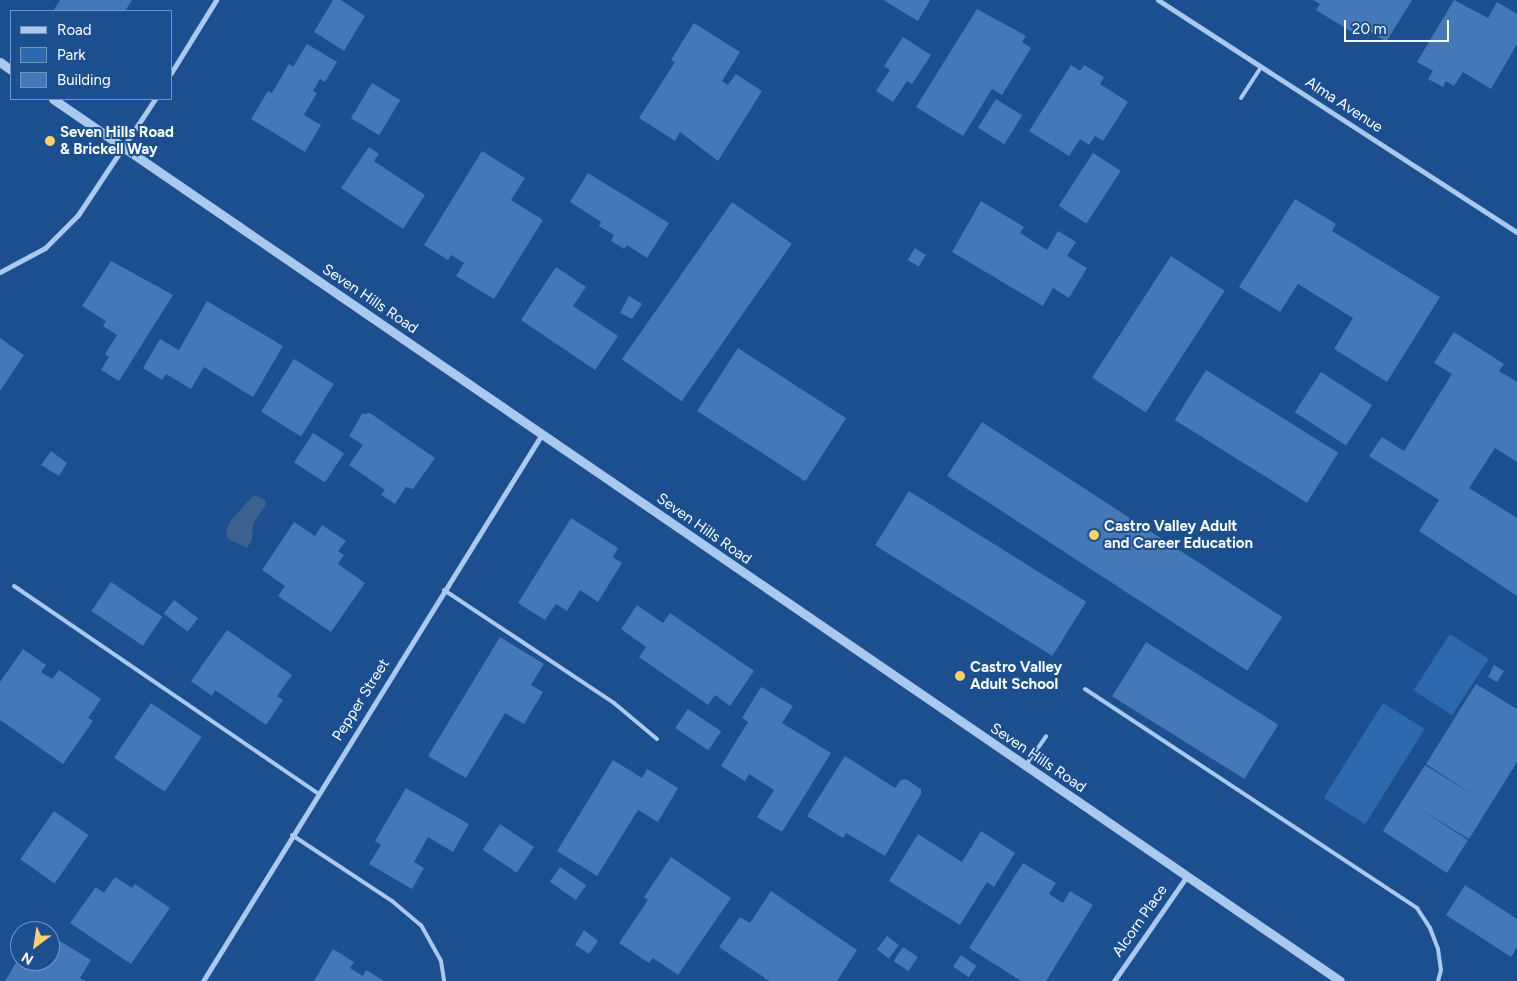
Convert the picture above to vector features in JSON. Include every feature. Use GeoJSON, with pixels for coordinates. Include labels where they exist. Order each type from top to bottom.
{"type":"FeatureCollection","features":[{"type":"Feature","properties":{"kind":"street"},"geometry":{"type":"LineString","coordinates":[[172,71],[216,0]]}},
{"type":"Feature","properties":{"kind":"street","name":"Alma Avenue"},"geometry":{"type":"LineString","coordinates":[[1158,0],[1517,232]]}},
{"type":"Feature","properties":{"kind":"street","name":"Seven Hills Road"},"geometry":{"type":"LineString","coordinates":[[54,100],[1340,981]]}},
{"type":"Feature","properties":{"kind":"street"},"geometry":{"type":"LineString","coordinates":[[0,272],[22,262],[63,232],[93,196],[154,100]]}},
{"type":"Feature","properties":{"kind":"street","name":"Pepper Street"},"geometry":{"type":"LineString","coordinates":[[203,981],[317,793],[542,434]]}},
{"type":"Feature","properties":{"kind":"street","name":"Alcorn Place"},"geometry":{"type":"LineString","coordinates":[[1114,981],[1187,876]]}},
{"type":"Feature","properties":{"kind":"lane"},"geometry":{"type":"LineString","coordinates":[[1241,98],[1261,67]]}},
{"type":"Feature","properties":{"kind":"lane"},"geometry":{"type":"LineString","coordinates":[[14,586],[317,793]]}},
{"type":"Feature","properties":{"kind":"lane"},"geometry":{"type":"LineString","coordinates":[[444,590],[614,703],[657,739]]}},
{"type":"Feature","properties":{"kind":"lane"},"geometry":{"type":"LineString","coordinates":[[1084,688],[1417,908],[1430,928],[1438,949],[1441,970],[1438,981]]}},
{"type":"Feature","properties":{"kind":"lane"},"geometry":{"type":"LineString","coordinates":[[1026,765],[1046,736]]}},
{"type":"Feature","properties":{"kind":"lane"},"geometry":{"type":"LineString","coordinates":[[292,835],[392,901],[421,925],[441,961],[444,981]]}},
{"type":"Feature","properties":{"kind":"green space"},"geometry":{"type":"Polygon","coordinates":[[[1450,634],[1489,659],[1452,715],[1414,690],[1450,634]]]}},
{"type":"Feature","properties":{"kind":"green space"},"geometry":{"type":"Polygon","coordinates":[[[1383,703],[1425,729],[1365,824],[1324,798],[1383,703]]]}},
{"type":"Feature","properties":{"kind":"shaded area"},"geometry":{"type":"Polygon","coordinates":[[[254,495],[265,500],[266,504],[253,524],[252,540],[247,548],[228,539],[226,532],[231,520],[254,495]]]}},
{"type":"Feature","properties":{"kind":"building"},"geometry":{"type":"Polygon","coordinates":[[[60,0],[132,0],[126,10],[54,10],[60,0]]]}},
{"type":"Feature","properties":{"kind":"building"},"geometry":{"type":"Polygon","coordinates":[[[333,0],[341,0],[365,16],[344,51],[314,32],[333,0]]]}},
{"type":"Feature","properties":{"kind":"building"},"geometry":{"type":"Polygon","coordinates":[[[883,0],[930,0],[918,21],[883,0]]]}},
{"type":"Feature","properties":{"kind":"building"},"geometry":{"type":"Polygon","coordinates":[[[1313,0],[1412,0],[1386,42],[1357,23],[1352,32],[1316,10],[1320,4],[1313,0]]]}},
{"type":"Feature","properties":{"kind":"building"},"geometry":{"type":"Polygon","coordinates":[[[1454,0],[1488,18],[1497,2],[1517,14],[1517,44],[1491,89],[1463,72],[1454,86],[1446,81],[1443,87],[1428,79],[1433,71],[1417,62],[1454,0]]]}},
{"type":"Feature","properties":{"kind":"building"},"geometry":{"type":"Polygon","coordinates":[[[977,9],[1026,36],[1022,42],[1031,48],[1002,95],[992,89],[963,136],[916,107],[977,9]]]}},
{"type":"Feature","properties":{"kind":"building"},"geometry":{"type":"Polygon","coordinates":[[[694,23],[740,52],[722,81],[728,85],[736,74],[762,91],[718,161],[680,132],[675,141],[639,118],[675,62],[671,60],[694,23]]]}},
{"type":"Feature","properties":{"kind":"building"},"geometry":{"type":"Polygon","coordinates":[[[903,37],[931,55],[912,84],[907,81],[893,102],[876,91],[890,70],[884,66],[903,37]]]}},
{"type":"Feature","properties":{"kind":"building"},"geometry":{"type":"Polygon","coordinates":[[[307,44],[337,62],[325,82],[320,79],[313,91],[317,93],[304,115],[321,125],[305,152],[251,119],[268,91],[272,93],[289,64],[293,67],[307,44]]]}},
{"type":"Feature","properties":{"kind":"building"},"geometry":{"type":"Polygon","coordinates":[[[1071,65],[1080,71],[1084,65],[1104,77],[1100,84],[1128,102],[1103,141],[1095,136],[1089,145],[1080,139],[1069,156],[1029,131],[1071,65]]]}},
{"type":"Feature","properties":{"kind":"building"},"geometry":{"type":"Polygon","coordinates":[[[372,83],[400,100],[379,135],[351,118],[372,83]]]}},
{"type":"Feature","properties":{"kind":"building"},"geometry":{"type":"Polygon","coordinates":[[[996,99],[1022,115],[1004,144],[978,128],[996,99]]]}},
{"type":"Feature","properties":{"kind":"building"},"geometry":{"type":"Polygon","coordinates":[[[369,147],[379,154],[374,161],[425,195],[403,229],[341,188],[369,147]]]}},
{"type":"Feature","properties":{"kind":"building"},"geometry":{"type":"Polygon","coordinates":[[[482,151],[525,178],[511,200],[543,220],[494,299],[456,276],[464,263],[451,255],[448,260],[424,245],[482,151]]]}},
{"type":"Feature","properties":{"kind":"building"},"geometry":{"type":"Polygon","coordinates":[[[1093,153],[1121,171],[1086,224],[1059,206],[1093,153]]]}},
{"type":"Feature","properties":{"kind":"building"},"geometry":{"type":"Polygon","coordinates":[[[588,173],[669,223],[647,258],[627,245],[624,249],[611,241],[614,235],[599,226],[601,222],[570,202],[588,173]]]}},
{"type":"Feature","properties":{"kind":"building"},"geometry":{"type":"Polygon","coordinates":[[[1295,199],[1336,224],[1332,231],[1440,297],[1387,382],[1334,349],[1353,318],[1298,284],[1280,312],[1239,287],[1295,199]]]}},
{"type":"Feature","properties":{"kind":"building"},"geometry":{"type":"Polygon","coordinates":[[[981,201],[1024,227],[1020,233],[1047,250],[1058,231],[1076,242],[1067,256],[1087,268],[1069,298],[1053,288],[1043,306],[952,252],[981,201]]]}},
{"type":"Feature","properties":{"kind":"building"},"geometry":{"type":"Polygon","coordinates":[[[732,202],[792,244],[682,401],[622,359],[732,202]]]}},
{"type":"Feature","properties":{"kind":"building"},"geometry":{"type":"Polygon","coordinates":[[[915,248],[926,255],[919,267],[908,260],[915,248]]]}},
{"type":"Feature","properties":{"kind":"building"},"geometry":{"type":"Polygon","coordinates":[[[1171,256],[1225,291],[1146,412],[1092,378],[1171,256]]]}},
{"type":"Feature","properties":{"kind":"building"},"geometry":{"type":"Polygon","coordinates":[[[111,261],[173,295],[119,381],[101,370],[109,357],[105,354],[117,335],[103,326],[106,321],[82,306],[111,261]]]}},
{"type":"Feature","properties":{"kind":"building"},"geometry":{"type":"Polygon","coordinates":[[[556,267],[586,287],[573,306],[618,336],[595,370],[521,320],[556,267]]]}},
{"type":"Feature","properties":{"kind":"building"},"geometry":{"type":"Polygon","coordinates":[[[629,296],[642,304],[632,319],[620,313],[629,296]]]}},
{"type":"Feature","properties":{"kind":"building"},"geometry":{"type":"Polygon","coordinates":[[[207,301],[283,346],[253,397],[204,367],[191,389],[166,374],[162,380],[143,368],[160,339],[179,350],[207,301]]]}},
{"type":"Feature","properties":{"kind":"building"},"geometry":{"type":"Polygon","coordinates":[[[1454,332],[1504,364],[1499,371],[1517,382],[1517,462],[1495,448],[1469,488],[1517,518],[1517,596],[1419,531],[1439,500],[1369,456],[1382,437],[1404,451],[1452,374],[1434,363],[1454,332]]]}},
{"type":"Feature","properties":{"kind":"building"},"geometry":{"type":"Polygon","coordinates":[[[0,338],[24,355],[0,391],[0,338]]]}},
{"type":"Feature","properties":{"kind":"building"},"geometry":{"type":"Polygon","coordinates":[[[738,348],[846,418],[805,481],[697,411],[738,348]]]}},
{"type":"Feature","properties":{"kind":"building"},"geometry":{"type":"Polygon","coordinates":[[[294,359],[334,384],[301,436],[261,412],[294,359]]]}},
{"type":"Feature","properties":{"kind":"building"},"geometry":{"type":"Polygon","coordinates":[[[1206,370],[1338,453],[1307,503],[1175,420],[1206,370]]]}},
{"type":"Feature","properties":{"kind":"building"},"geometry":{"type":"Polygon","coordinates":[[[1321,372],[1372,405],[1346,445],[1295,412],[1321,372]]]}},
{"type":"Feature","properties":{"kind":"building"},"geometry":{"type":"Polygon","coordinates":[[[370,413],[435,458],[413,489],[406,487],[395,504],[381,495],[385,490],[349,465],[363,445],[349,436],[362,414],[370,413]]]}},
{"type":"Feature","properties":{"kind":"building"},"geometry":{"type":"Polygon","coordinates":[[[982,422],[1282,617],[1247,671],[947,476],[982,422]]]}},
{"type":"Feature","properties":{"kind":"building"},"geometry":{"type":"Polygon","coordinates":[[[313,433],[344,453],[325,483],[294,462],[313,433]]]}},
{"type":"Feature","properties":{"kind":"building"},"geometry":{"type":"Polygon","coordinates":[[[51,451],[67,463],[59,476],[41,465],[51,451]]]}},
{"type":"Feature","properties":{"kind":"building"},"geometry":{"type":"Polygon","coordinates":[[[909,491],[1086,602],[1052,656],[875,545],[909,491]]]}},
{"type":"Feature","properties":{"kind":"building"},"geometry":{"type":"Polygon","coordinates":[[[571,518],[618,548],[613,557],[622,563],[598,602],[580,590],[567,611],[556,604],[545,620],[518,603],[571,518]]]}},
{"type":"Feature","properties":{"kind":"building"},"geometry":{"type":"Polygon","coordinates":[[[294,522],[315,536],[322,525],[346,541],[338,551],[344,555],[338,564],[365,583],[331,632],[278,596],[285,586],[262,570],[294,522]]]}},
{"type":"Feature","properties":{"kind":"building"},"geometry":{"type":"Polygon","coordinates":[[[111,582],[162,617],[143,646],[91,611],[111,582]]]}},
{"type":"Feature","properties":{"kind":"building"},"geometry":{"type":"Polygon","coordinates":[[[174,600],[198,618],[188,632],[164,614],[174,600]]]}},
{"type":"Feature","properties":{"kind":"building"},"geometry":{"type":"Polygon","coordinates":[[[637,605],[663,623],[670,613],[754,671],[730,706],[715,695],[708,705],[639,657],[646,647],[621,629],[637,605]]]}},
{"type":"Feature","properties":{"kind":"building"},"geometry":{"type":"Polygon","coordinates":[[[227,630],[292,675],[277,696],[283,700],[266,725],[215,690],[212,696],[191,681],[227,630]]]}},
{"type":"Feature","properties":{"kind":"building"},"geometry":{"type":"Polygon","coordinates":[[[500,637],[544,664],[531,685],[543,692],[524,724],[505,713],[466,778],[428,756],[500,637]]]}},
{"type":"Feature","properties":{"kind":"building"},"geometry":{"type":"Polygon","coordinates":[[[1146,642],[1278,725],[1244,779],[1112,696],[1146,642]]]}},
{"type":"Feature","properties":{"kind":"building"},"geometry":{"type":"Polygon","coordinates":[[[23,649],[46,665],[41,672],[52,679],[59,670],[101,699],[88,718],[93,721],[63,764],[0,720],[0,682],[23,649]]]}},
{"type":"Feature","properties":{"kind":"building"},"geometry":{"type":"Polygon","coordinates":[[[1494,665],[1504,671],[1497,682],[1488,677],[1494,665]]]}},
{"type":"Feature","properties":{"kind":"building"},"geometry":{"type":"Polygon","coordinates":[[[1476,684],[1517,709],[1517,762],[1469,839],[1420,809],[1468,840],[1447,873],[1383,831],[1425,765],[1475,796],[1426,764],[1476,684]]]}},
{"type":"Feature","properties":{"kind":"building"},"geometry":{"type":"Polygon","coordinates":[[[761,687],[793,706],[782,723],[831,753],[782,832],[757,817],[774,790],[749,774],[745,781],[721,766],[748,722],[742,718],[761,687]]]}},
{"type":"Feature","properties":{"kind":"building"},"geometry":{"type":"Polygon","coordinates":[[[151,703],[202,737],[165,792],[114,758],[151,703]]]}},
{"type":"Feature","properties":{"kind":"building"},"geometry":{"type":"Polygon","coordinates":[[[688,709],[721,731],[708,750],[675,728],[688,709]]]}},
{"type":"Feature","properties":{"kind":"building"},"geometry":{"type":"Polygon","coordinates":[[[845,756],[895,788],[901,780],[906,779],[921,789],[921,794],[885,856],[846,833],[843,838],[807,816],[845,756]]]}},
{"type":"Feature","properties":{"kind":"building"},"geometry":{"type":"Polygon","coordinates":[[[613,760],[642,778],[647,769],[678,788],[658,822],[638,810],[597,876],[557,851],[613,760]]]}},
{"type":"Feature","properties":{"kind":"building"},"geometry":{"type":"Polygon","coordinates":[[[406,788],[469,824],[453,852],[428,837],[414,862],[424,868],[412,889],[369,864],[381,845],[375,841],[406,788]]]}},
{"type":"Feature","properties":{"kind":"building"},"geometry":{"type":"Polygon","coordinates":[[[54,811],[88,835],[55,883],[20,859],[54,811]]]}},
{"type":"Feature","properties":{"kind":"building"},"geometry":{"type":"Polygon","coordinates":[[[500,824],[534,847],[517,873],[483,850],[500,824]]]}},
{"type":"Feature","properties":{"kind":"building"},"geometry":{"type":"Polygon","coordinates":[[[981,831],[1015,853],[994,887],[987,882],[960,925],[889,881],[918,834],[962,862],[981,831]]]}},
{"type":"Feature","properties":{"kind":"building"},"geometry":{"type":"Polygon","coordinates":[[[671,857],[731,898],[678,975],[653,958],[649,963],[619,943],[648,900],[644,897],[671,857]]]}},
{"type":"Feature","properties":{"kind":"building"},"geometry":{"type":"Polygon","coordinates":[[[1023,863],[1056,883],[1049,894],[1063,903],[1070,891],[1093,905],[1046,981],[1021,981],[969,948],[1023,863]]]}},
{"type":"Feature","properties":{"kind":"building"},"geometry":{"type":"Polygon","coordinates":[[[560,867],[586,885],[576,900],[550,882],[560,867]]]}},
{"type":"Feature","properties":{"kind":"building"},"geometry":{"type":"Polygon","coordinates":[[[115,877],[132,888],[135,884],[170,908],[131,964],[70,923],[96,887],[104,893],[115,877]]]}},
{"type":"Feature","properties":{"kind":"building"},"geometry":{"type":"Polygon","coordinates":[[[1465,885],[1517,919],[1517,947],[1511,957],[1446,915],[1465,885]]]}},
{"type":"Feature","properties":{"kind":"building"},"geometry":{"type":"Polygon","coordinates":[[[771,891],[857,950],[837,981],[769,981],[719,947],[740,917],[750,923],[771,891]]]}},
{"type":"Feature","properties":{"kind":"building"},"geometry":{"type":"Polygon","coordinates":[[[584,930],[598,941],[589,954],[575,945],[584,930]]]}},
{"type":"Feature","properties":{"kind":"building"},"geometry":{"type":"Polygon","coordinates":[[[887,936],[899,945],[889,959],[877,950],[887,936]]]}},
{"type":"Feature","properties":{"kind":"building"},"geometry":{"type":"Polygon","coordinates":[[[60,941],[91,960],[80,978],[85,981],[5,981],[11,971],[60,971],[60,941]]]}},
{"type":"Feature","properties":{"kind":"building"},"geometry":{"type":"Polygon","coordinates":[[[903,947],[918,957],[908,971],[893,961],[903,947]]]}},
{"type":"Feature","properties":{"kind":"building"},"geometry":{"type":"Polygon","coordinates":[[[333,949],[354,962],[350,968],[363,976],[366,970],[384,981],[314,981],[333,949]]]}},
{"type":"Feature","properties":{"kind":"building"},"geometry":{"type":"Polygon","coordinates":[[[961,955],[977,966],[969,977],[953,966],[961,955]]]}},
{"type":"Feature","properties":{"kind":"place","name":"Seven Hills Road & Brickell Way"},"geometry":{"type":"Point","coordinates":[50,141]}},
{"type":"Feature","properties":{"kind":"place","name":"Castro Valley Adult and Career Education"},"geometry":{"type":"Point","coordinates":[1094,535]}},
{"type":"Feature","properties":{"kind":"place","name":"Castro Valley Adult School"},"geometry":{"type":"Point","coordinates":[960,676]}}]}
